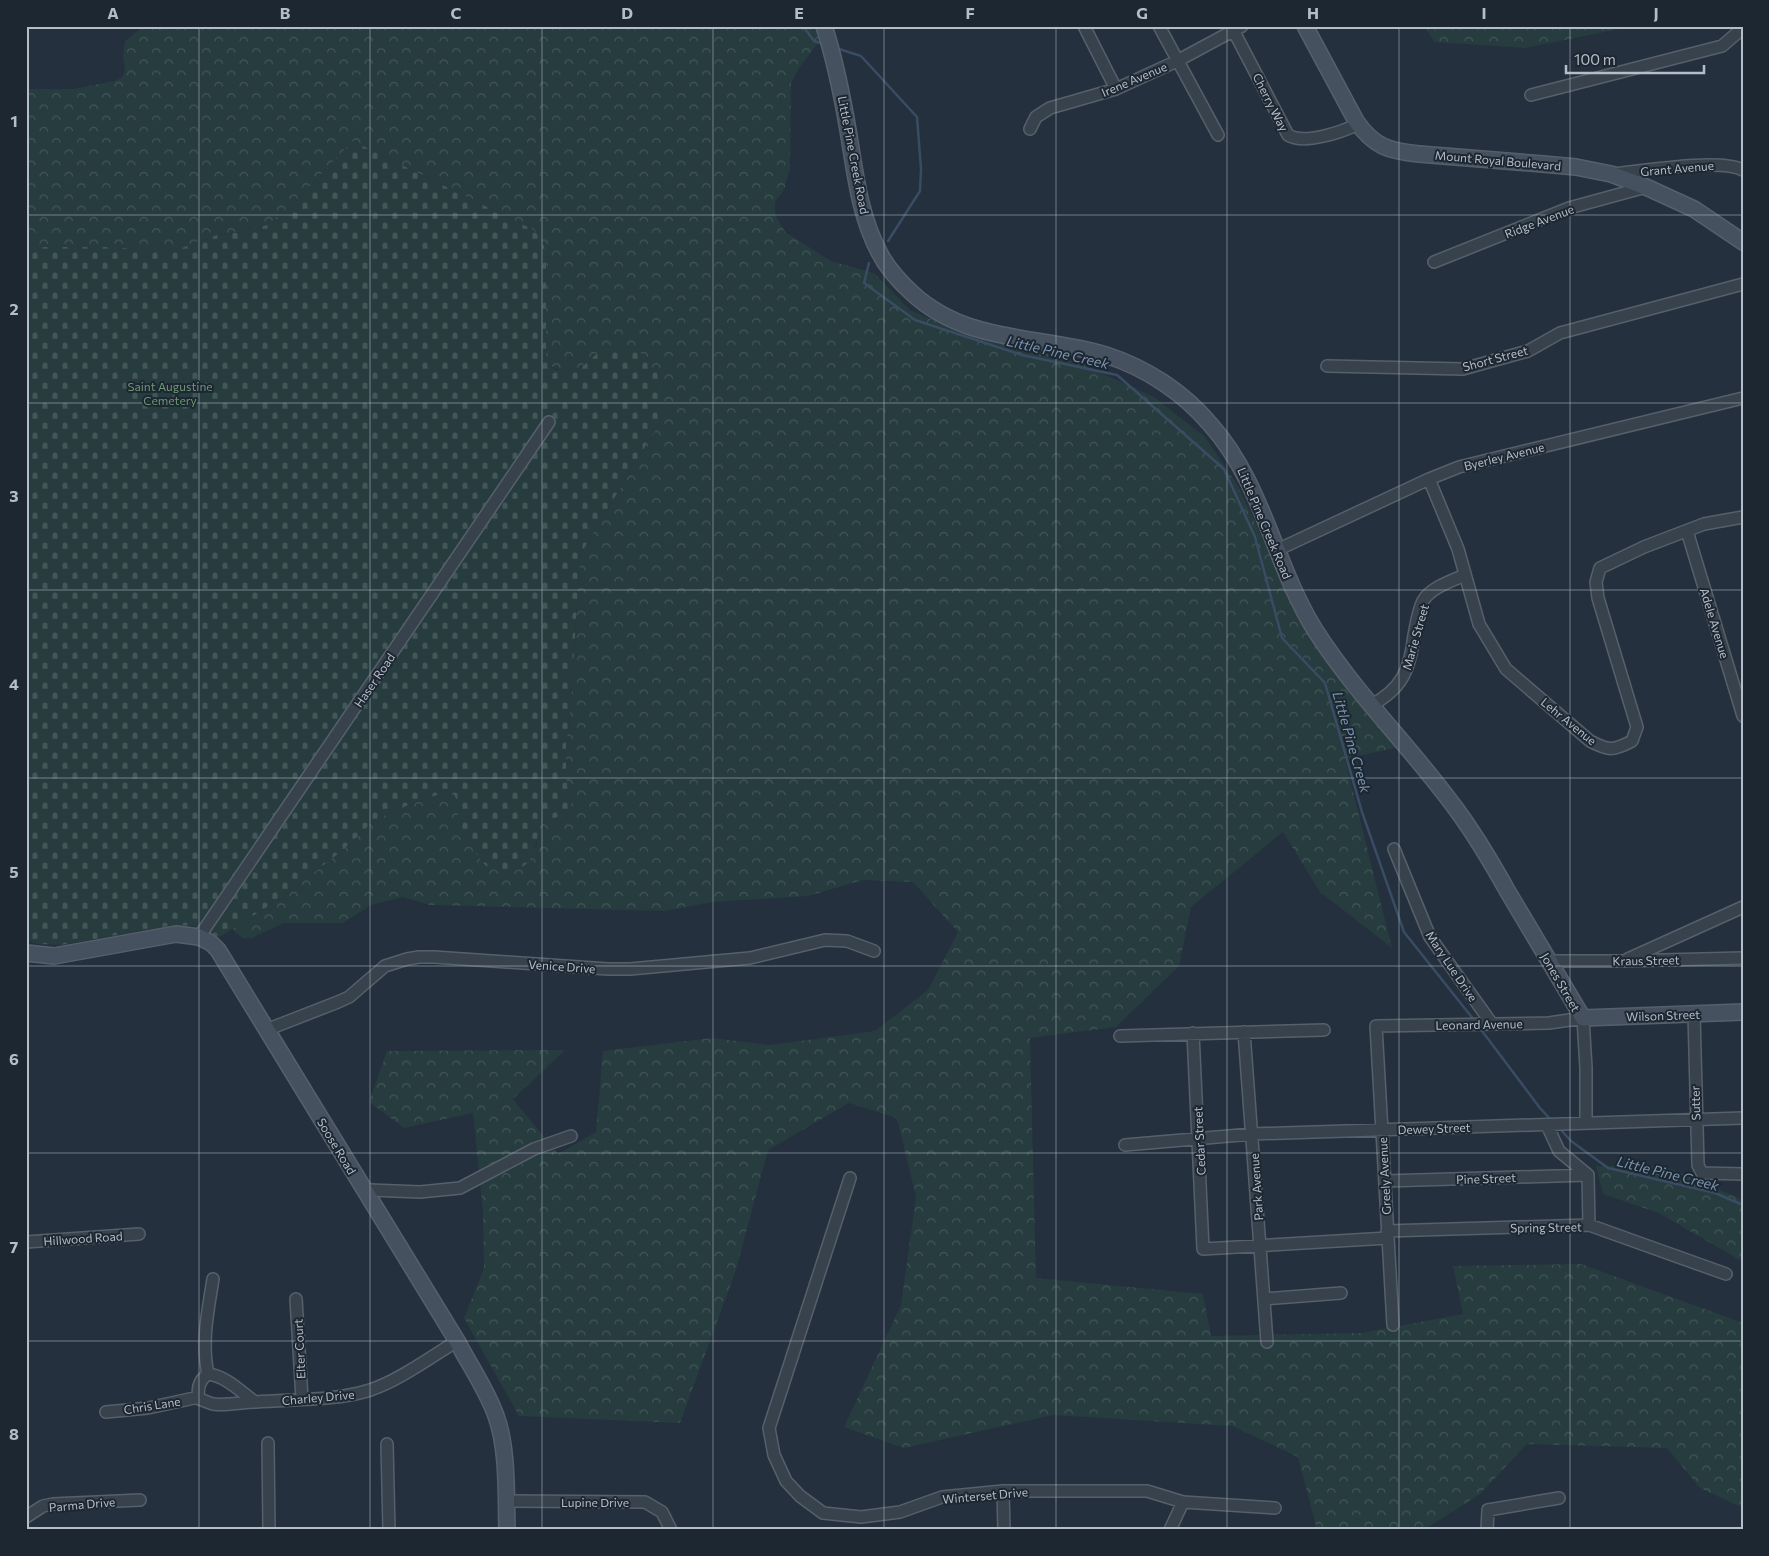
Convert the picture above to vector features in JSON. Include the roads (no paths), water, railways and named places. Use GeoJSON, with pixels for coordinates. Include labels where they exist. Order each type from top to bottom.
{"type":"FeatureCollection","features":[{"type":"Feature","properties":{"kind":"street"},"geometry":{"type":"LineString","coordinates":[[1084,26],[1116,90]]}},
{"type":"Feature","properties":{"kind":"street"},"geometry":{"type":"LineString","coordinates":[[1159,26],[1218,135]]}},
{"type":"Feature","properties":{"kind":"street","name":"Mount Royal Boulevard"},"geometry":{"type":"LineString","coordinates":[[1305,26],[1358,124],[1383,148],[1397,152],[1568,166],[1611,174],[1646,187],[1699,213],[1743,242]]}},
{"type":"Feature","properties":{"kind":"street","name":"Irene Avenue"},"geometry":{"type":"LineString","coordinates":[[1030,129],[1036,117],[1050,108],[1116,90],[1177,60],[1235,28]]}},
{"type":"Feature","properties":{"kind":"street","name":"Cherry Way"},"geometry":{"type":"LineString","coordinates":[[1235,28],[1288,135],[1293,138],[1313,138],[1333,134],[1358,124]]}},
{"type":"Feature","properties":{"kind":"street"},"geometry":{"type":"LineString","coordinates":[[1531,94],[1722,46],[1743,28]]}},
{"type":"Feature","properties":{"kind":"street","name":"Little Pine Creek Road"},"geometry":{"type":"LineString","coordinates":[[825,29],[842,94],[865,217],[880,253],[896,276],[918,299],[956,322],[987,333],[1104,355],[1139,369],[1176,392],[1194,407],[1210,424],[1249,480],[1293,588],[1316,630],[1370,706],[1458,812],[1487,856]]}},
{"type":"Feature","properties":{"kind":"street","name":"Grant Avenue"},"geometry":{"type":"LineString","coordinates":[[1611,174],[1714,164],[1735,166],[1743,170]]}},
{"type":"Feature","properties":{"kind":"street","name":"Ridge Avenue"},"geometry":{"type":"LineString","coordinates":[[1434,262],[1569,208],[1646,187]]}},
{"type":"Feature","properties":{"kind":"street","name":"Short Street"},"geometry":{"type":"LineString","coordinates":[[1327,366],[1463,369],[1528,351],[1560,333],[1743,284]]}},
{"type":"Feature","properties":{"kind":"street","name":"Byerley Avenue"},"geometry":{"type":"LineString","coordinates":[[1277,550],[1429,479],[1459,467],[1743,398]]}},
{"type":"Feature","properties":{"kind":"street","name":"Haser Road"},"geometry":{"type":"LineString","coordinates":[[199,937],[549,422]]}},
{"type":"Feature","properties":{"kind":"street","name":"Lehr Avenue"},"geometry":{"type":"LineString","coordinates":[[1429,479],[1458,549],[1479,624],[1506,669],[1590,741],[1602,747],[1617,749],[1632,741],[1637,727],[1598,598],[1596,582],[1600,568],[1644,547],[1704,524],[1743,517]]}},
{"type":"Feature","properties":{"kind":"street","name":"Adele Avenue"},"geometry":{"type":"LineString","coordinates":[[1687,531],[1743,716]]}},
{"type":"Feature","properties":{"kind":"street","name":"Marie Street"},"geometry":{"type":"LineString","coordinates":[[1370,706],[1386,697],[1403,679],[1412,653],[1416,626],[1423,601],[1440,586],[1465,575]]}},
{"type":"Feature","properties":{"kind":"street","name":"Mary Lue Drive"},"geometry":{"type":"LineString","coordinates":[[1394,849],[1430,936],[1487,1024]]}},
{"type":"Feature","properties":{"kind":"street","name":"Jones Street"},"geometry":{"type":"LineString","coordinates":[[1487,856],[1583,1018],[1586,1068],[1586,1122]]}},
{"type":"Feature","properties":{"kind":"street"},"geometry":{"type":"LineString","coordinates":[[1622,961],[1743,907]]}},
{"type":"Feature","properties":{"kind":"street","name":"Soose Road"},"geometry":{"type":"LineString","coordinates":[[26,954],[54,956],[176,934],[199,937],[211,943],[218,950],[489,1398],[497,1417],[503,1447],[507,1530]]}},
{"type":"Feature","properties":{"kind":"street","name":"Venice Drive"},"geometry":{"type":"LineString","coordinates":[[266,1030],[338,1002],[354,993],[385,966],[407,959],[434,957],[608,970],[750,958],[826,940],[847,941],[874,951]]}},
{"type":"Feature","properties":{"kind":"street","name":"Kraus Street"},"geometry":{"type":"LineString","coordinates":[[1549,961],[1743,958]]}},
{"type":"Feature","properties":{"kind":"street","name":"Wilson Street"},"geometry":{"type":"LineString","coordinates":[[1583,1018],[1743,1012]]}},
{"type":"Feature","properties":{"kind":"street","name":"Sutter"},"geometry":{"type":"LineString","coordinates":[[1694,1014],[1698,1165],[1702,1174],[1743,1174]]}},
{"type":"Feature","properties":{"kind":"street","name":"Leonard Avenue"},"geometry":{"type":"LineString","coordinates":[[1376,1026],[1549,1022],[1583,1018]]}},
{"type":"Feature","properties":{"kind":"street","name":"Greely Avenue"},"geometry":{"type":"LineString","coordinates":[[1376,1026],[1393,1325]]}},
{"type":"Feature","properties":{"kind":"street"},"geometry":{"type":"LineString","coordinates":[[1120,1036],[1324,1030]]}},
{"type":"Feature","properties":{"kind":"street","name":"Park Avenue"},"geometry":{"type":"LineString","coordinates":[[1244,1032],[1267,1342]]}},
{"type":"Feature","properties":{"kind":"street","name":"Cedar Street"},"geometry":{"type":"LineString","coordinates":[[1193,1033],[1204,1249]]}},
{"type":"Feature","properties":{"kind":"street","name":"Dewey Street"},"geometry":{"type":"LineString","coordinates":[[1126,1145],[1252,1134],[1743,1118]]}},
{"type":"Feature","properties":{"kind":"street"},"geometry":{"type":"LineString","coordinates":[[1547,1125],[1559,1151],[1588,1176],[1589,1226]]}},
{"type":"Feature","properties":{"kind":"street"},"geometry":{"type":"LineString","coordinates":[[365,1191],[420,1192],[460,1188],[534,1149],[571,1136]]}},
{"type":"Feature","properties":{"kind":"street","name":"Pine Street"},"geometry":{"type":"LineString","coordinates":[[1384,1181],[1588,1176]]}},
{"type":"Feature","properties":{"kind":"street","name":"Winterset Drive"},"geometry":{"type":"LineString","coordinates":[[850,1178],[769,1428],[774,1455],[786,1481],[800,1496],[823,1513],[861,1517],[900,1512],[942,1497],[1002,1491],[1147,1490],[1183,1502],[1274,1508]]}},
{"type":"Feature","properties":{"kind":"street","name":"Spring Street"},"geometry":{"type":"LineString","coordinates":[[1204,1249],[1260,1246],[1388,1234],[1589,1226],[1726,1274]]}},
{"type":"Feature","properties":{"kind":"street","name":"Hillwood Road"},"geometry":{"type":"LineString","coordinates":[[26,1242],[139,1234]]}},
{"type":"Feature","properties":{"kind":"street"},"geometry":{"type":"LineString","coordinates":[[208,1374],[204,1358],[204,1343],[213,1279]]}},
{"type":"Feature","properties":{"kind":"street"},"geometry":{"type":"LineString","coordinates":[[1264,1299],[1341,1293]]}},
{"type":"Feature","properties":{"kind":"street","name":"Elter Court"},"geometry":{"type":"LineString","coordinates":[[296,1299],[302,1399]]}},
{"type":"Feature","properties":{"kind":"street","name":"Charley Drive"},"geometry":{"type":"LineString","coordinates":[[199,1397],[199,1399],[214,1404],[353,1395],[392,1381],[456,1342]]}},
{"type":"Feature","properties":{"kind":"street"},"geometry":{"type":"LineString","coordinates":[[199,1397],[200,1383],[208,1374]]}},
{"type":"Feature","properties":{"kind":"street"},"geometry":{"type":"LineString","coordinates":[[208,1374],[228,1382],[256,1402]]}},
{"type":"Feature","properties":{"kind":"street","name":"Chris Lane"},"geometry":{"type":"LineString","coordinates":[[106,1412],[148,1408],[199,1397]]}},
{"type":"Feature","properties":{"kind":"street"},"geometry":{"type":"LineString","coordinates":[[268,1443],[269,1530]]}},
{"type":"Feature","properties":{"kind":"street"},"geometry":{"type":"LineString","coordinates":[[387,1444],[389,1530]]}},
{"type":"Feature","properties":{"kind":"street"},"geometry":{"type":"LineString","coordinates":[[1002,1491],[1004,1530]]}},
{"type":"Feature","properties":{"kind":"street"},"geometry":{"type":"LineString","coordinates":[[1487,1530],[1488,1510],[1559,1498]]}},
{"type":"Feature","properties":{"kind":"street","name":"Parma Drive"},"geometry":{"type":"LineString","coordinates":[[26,1517],[44,1506],[53,1504],[140,1500]]}},
{"type":"Feature","properties":{"kind":"street","name":"Lupine Drive"},"geometry":{"type":"LineString","coordinates":[[506,1501],[645,1502],[662,1512],[671,1530]]}},
{"type":"Feature","properties":{"kind":"street"},"geometry":{"type":"LineString","coordinates":[[1170,1530],[1183,1502]]}},
{"type":"Feature","properties":{"kind":"waterway","name":"Little Pine Creek"},"geometry":{"type":"LineString","coordinates":[[803,26],[814,41],[823,44]]}},
{"type":"Feature","properties":{"kind":"waterway","name":"Little Pine Creek"},"geometry":{"type":"LineString","coordinates":[[836,48],[861,56],[917,117],[921,169],[920,191],[888,241]]}},
{"type":"Feature","properties":{"kind":"waterway","name":"Little Pine Creek"},"geometry":{"type":"LineString","coordinates":[[869,263],[864,283],[915,320],[1022,355],[1117,375],[1224,469],[1255,537],[1282,638],[1325,683],[1362,812],[1404,932],[1474,1020]]}},
{"type":"Feature","properties":{"kind":"waterway","name":"Little Pine Creek"},"geometry":{"type":"LineString","coordinates":[[1479,1027],[1540,1108],[1552,1121]]}},
{"type":"Feature","properties":{"kind":"waterway","name":"Little Pine Creek"},"geometry":{"type":"LineString","coordinates":[[1560,1129],[1571,1141],[1608,1168],[1715,1193],[1743,1205]]}},
{"type":"Feature","properties":{"kind":"park label","name":"Saint Augustine Cemetery"},"geometry":{"type":"Point","coordinates":[170,393]}}]}
